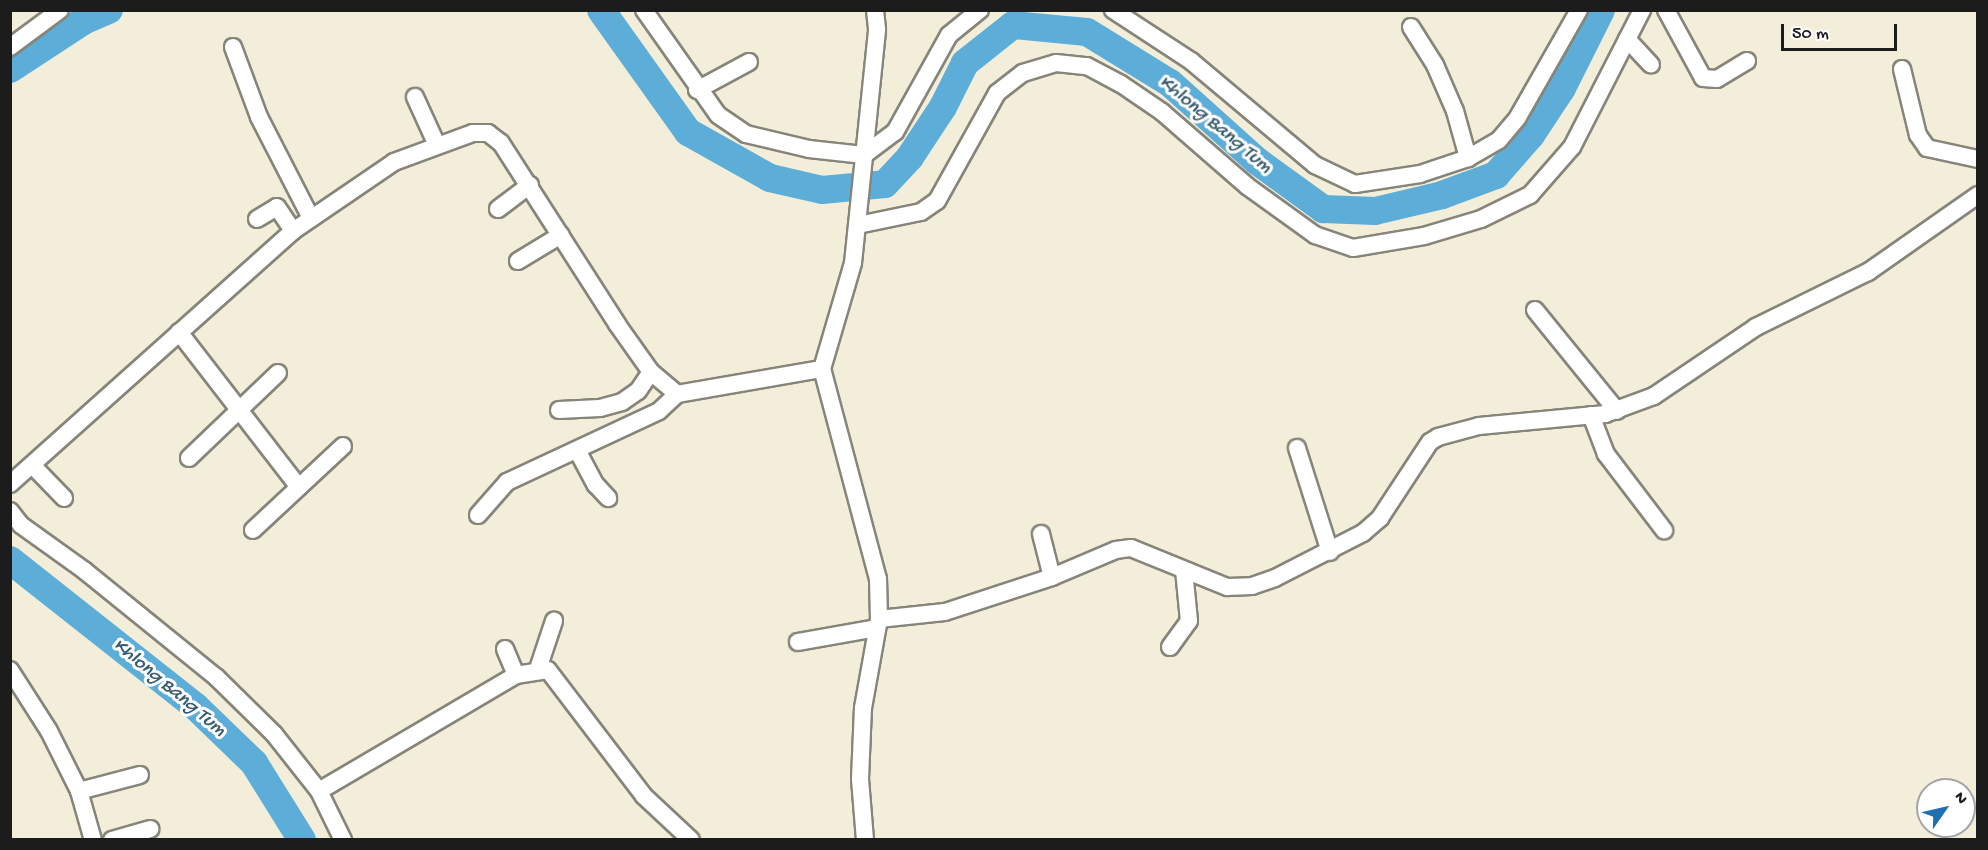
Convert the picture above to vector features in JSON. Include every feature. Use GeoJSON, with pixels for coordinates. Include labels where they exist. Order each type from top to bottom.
{"type":"FeatureCollection","features":[{"type":"Feature","properties":{"kind":"street"},"geometry":{"type":"LineString","coordinates":[[10,47],[60,10]]}},
{"type":"Feature","properties":{"kind":"street"},"geometry":{"type":"LineString","coordinates":[[644,10],[697,90],[718,115],[747,134],[864,159]]}},
{"type":"Feature","properties":{"kind":"street"},"geometry":{"type":"LineString","coordinates":[[865,840],[860,779],[863,708],[878,623],[873,548],[822,369],[854,263],[877,29],[875,10]]}},
{"type":"Feature","properties":{"kind":"street"},"geometry":{"type":"LineString","coordinates":[[864,159],[895,132],[949,35],[980,10]]}},
{"type":"Feature","properties":{"kind":"street"},"geometry":{"type":"LineString","coordinates":[[1121,12],[1191,61],[1299,154],[1344,181],[1355,184],[1408,176],[1468,158],[1499,140],[1518,117],[1579,10]]}},
{"type":"Feature","properties":{"kind":"street"},"geometry":{"type":"LineString","coordinates":[[859,219],[921,212],[938,201],[997,93],[1023,73],[1056,63],[1087,66],[1121,84],[1162,112],[1247,186],[1315,235],[1353,248],[1424,236],[1481,219],[1530,195],[1572,147],[1642,10]]}},
{"type":"Feature","properties":{"kind":"street"},"geometry":{"type":"LineString","coordinates":[[1666,10],[1704,78],[1717,79],[1747,62]]}},
{"type":"Feature","properties":{"kind":"street"},"geometry":{"type":"LineString","coordinates":[[1411,27],[1435,65],[1455,111],[1468,158]]}},
{"type":"Feature","properties":{"kind":"street"},"geometry":{"type":"LineString","coordinates":[[1627,39],[1651,65]]}},
{"type":"Feature","properties":{"kind":"street"},"geometry":{"type":"LineString","coordinates":[[233,47],[259,117],[311,218]]}},
{"type":"Feature","properties":{"kind":"street"},"geometry":{"type":"LineString","coordinates":[[697,90],[748,62]]}},
{"type":"Feature","properties":{"kind":"street"},"geometry":{"type":"LineString","coordinates":[[1902,69],[1918,135],[1927,147],[1943,154],[1977,159]]}},
{"type":"Feature","properties":{"kind":"street"},"geometry":{"type":"LineString","coordinates":[[415,97],[436,143]]}},
{"type":"Feature","properties":{"kind":"street"},"geometry":{"type":"LineString","coordinates":[[10,484],[293,231],[394,162],[436,143],[473,133],[488,134],[501,143],[651,372],[677,394]]}},
{"type":"Feature","properties":{"kind":"street"},"geometry":{"type":"LineString","coordinates":[[498,209],[530,185]]}},
{"type":"Feature","properties":{"kind":"street"},"geometry":{"type":"LineString","coordinates":[[798,642],[878,623],[945,612],[1052,577],[1116,550],[1131,548],[1227,587],[1252,586],[1330,552],[1363,533],[1380,518],[1430,442],[1438,437],[1479,426],[1617,411],[1654,396],[1756,327],[1868,272],[1977,195]]}},
{"type":"Feature","properties":{"kind":"street"},"geometry":{"type":"LineString","coordinates":[[258,219],[277,207],[293,231]]}},
{"type":"Feature","properties":{"kind":"street"},"geometry":{"type":"LineString","coordinates":[[518,261],[561,235]]}},
{"type":"Feature","properties":{"kind":"street"},"geometry":{"type":"LineString","coordinates":[[1534,310],[1617,411]]}},
{"type":"Feature","properties":{"kind":"street"},"geometry":{"type":"LineString","coordinates":[[179,332],[300,486]]}},
{"type":"Feature","properties":{"kind":"street"},"geometry":{"type":"LineString","coordinates":[[478,515],[507,483],[659,411],[677,394],[822,369]]}},
{"type":"Feature","properties":{"kind":"street"},"geometry":{"type":"LineString","coordinates":[[559,410],[600,408],[622,402],[638,391],[651,372]]}},
{"type":"Feature","properties":{"kind":"street"},"geometry":{"type":"LineString","coordinates":[[189,458],[278,373]]}},
{"type":"Feature","properties":{"kind":"street"},"geometry":{"type":"LineString","coordinates":[[1591,415],[1606,454],[1664,530]]}},
{"type":"Feature","properties":{"kind":"street"},"geometry":{"type":"LineString","coordinates":[[253,530],[343,446]]}},
{"type":"Feature","properties":{"kind":"street"},"geometry":{"type":"LineString","coordinates":[[1298,448],[1330,552]]}},
{"type":"Feature","properties":{"kind":"street"},"geometry":{"type":"LineString","coordinates":[[577,450],[596,485],[608,498]]}},
{"type":"Feature","properties":{"kind":"street"},"geometry":{"type":"LineString","coordinates":[[32,465],[64,498]]}},
{"type":"Feature","properties":{"kind":"street"},"geometry":{"type":"LineString","coordinates":[[10,511],[21,525],[85,570],[216,677],[274,734],[319,791],[343,840]]}},
{"type":"Feature","properties":{"kind":"street"},"geometry":{"type":"LineString","coordinates":[[1041,534],[1052,577]]}},
{"type":"Feature","properties":{"kind":"street"},"geometry":{"type":"LineString","coordinates":[[1170,647],[1189,621],[1184,570]]}},
{"type":"Feature","properties":{"kind":"street"},"geometry":{"type":"LineString","coordinates":[[537,669],[554,621]]}},
{"type":"Feature","properties":{"kind":"street"},"geometry":{"type":"LineString","coordinates":[[505,649],[516,675]]}},
{"type":"Feature","properties":{"kind":"street"},"geometry":{"type":"LineString","coordinates":[[319,791],[516,675],[537,669],[548,670],[644,795],[691,840]]}},
{"type":"Feature","properties":{"kind":"street"},"geometry":{"type":"LineString","coordinates":[[10,670],[49,731],[79,791],[93,840]]}},
{"type":"Feature","properties":{"kind":"street"},"geometry":{"type":"LineString","coordinates":[[79,791],[140,774]]}},
{"type":"Feature","properties":{"kind":"street"},"geometry":{"type":"LineString","coordinates":[[112,840],[150,829]]}},
{"type":"Feature","properties":{"kind":"waterway","name":"Khlong Bang Tum"},"geometry":{"type":"LineString","coordinates":[[10,69],[85,20],[109,10]]}},
{"type":"Feature","properties":{"kind":"waterway","name":"Khlong Bang Tum"},"geometry":{"type":"LineString","coordinates":[[601,10],[688,132],[770,178],[822,190],[885,184],[910,157],[943,107],[965,63],[1013,25],[1087,32],[1170,83],[1257,161],[1323,209],[1375,211],[1442,195],[1496,175],[1531,135],[1562,88],[1601,10]]}},
{"type":"Feature","properties":{"kind":"waterway","name":"Khlong Bang Tum"},"geometry":{"type":"LineString","coordinates":[[10,560],[196,707],[254,763],[302,840]]}}]}
